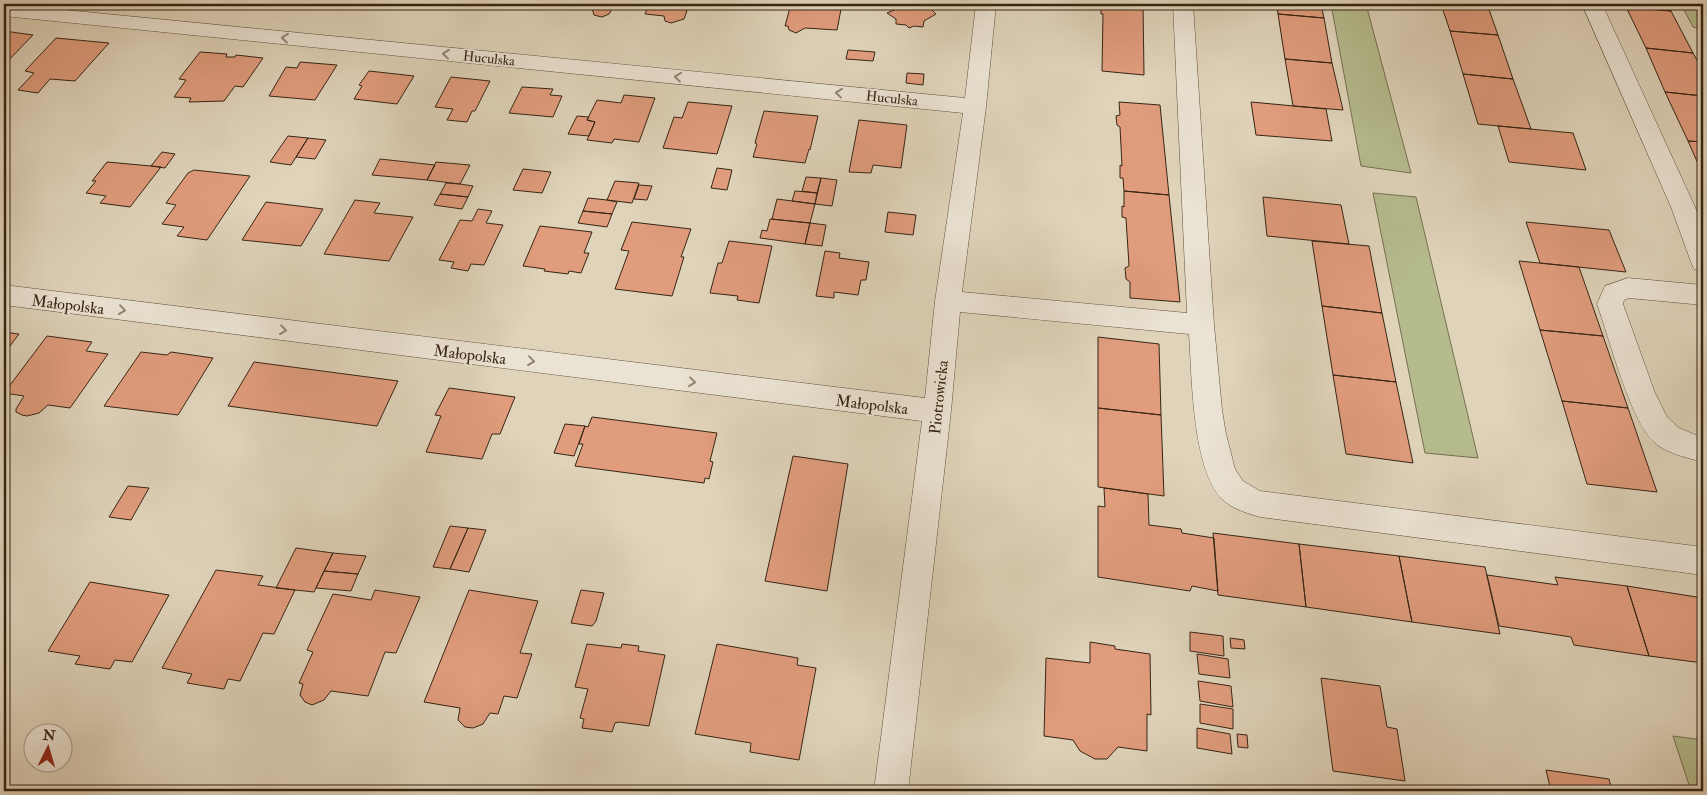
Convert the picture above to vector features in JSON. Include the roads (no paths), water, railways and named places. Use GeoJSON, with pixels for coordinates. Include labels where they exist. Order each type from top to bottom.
{"type":"FeatureCollection","features":[{"type":"Feature","properties":{"kind":"street","name":"Piotrowicka"},"geometry":{"type":"LineString","coordinates":[[891,791],[937,412],[948,301],[975,106],[986,4]]}},
{"type":"Feature","properties":{"kind":"street"},"geometry":{"type":"LineString","coordinates":[[1183,4],[1201,325],[1212,437],[1218,464],[1229,486],[1242,497],[1260,504],[1703,561]]}},
{"type":"Feature","properties":{"kind":"street"},"geometry":{"type":"LineString","coordinates":[[1592,4],[1693,208],[1703,262]]}},
{"type":"Feature","properties":{"kind":"street","name":"Huculska"},"geometry":{"type":"LineString","coordinates":[[4,10],[975,106]]}},
{"type":"Feature","properties":{"kind":"street"},"geometry":{"type":"LineString","coordinates":[[1703,295],[1628,288],[1614,293],[1610,304],[1650,414],[1663,433],[1676,441],[1703,450]]}},
{"type":"Feature","properties":{"kind":"street","name":"Małopolska"},"geometry":{"type":"LineString","coordinates":[[4,295],[937,412]]}},
{"type":"Feature","properties":{"kind":"street"},"geometry":{"type":"LineString","coordinates":[[948,301],[1201,325]]}}]}
